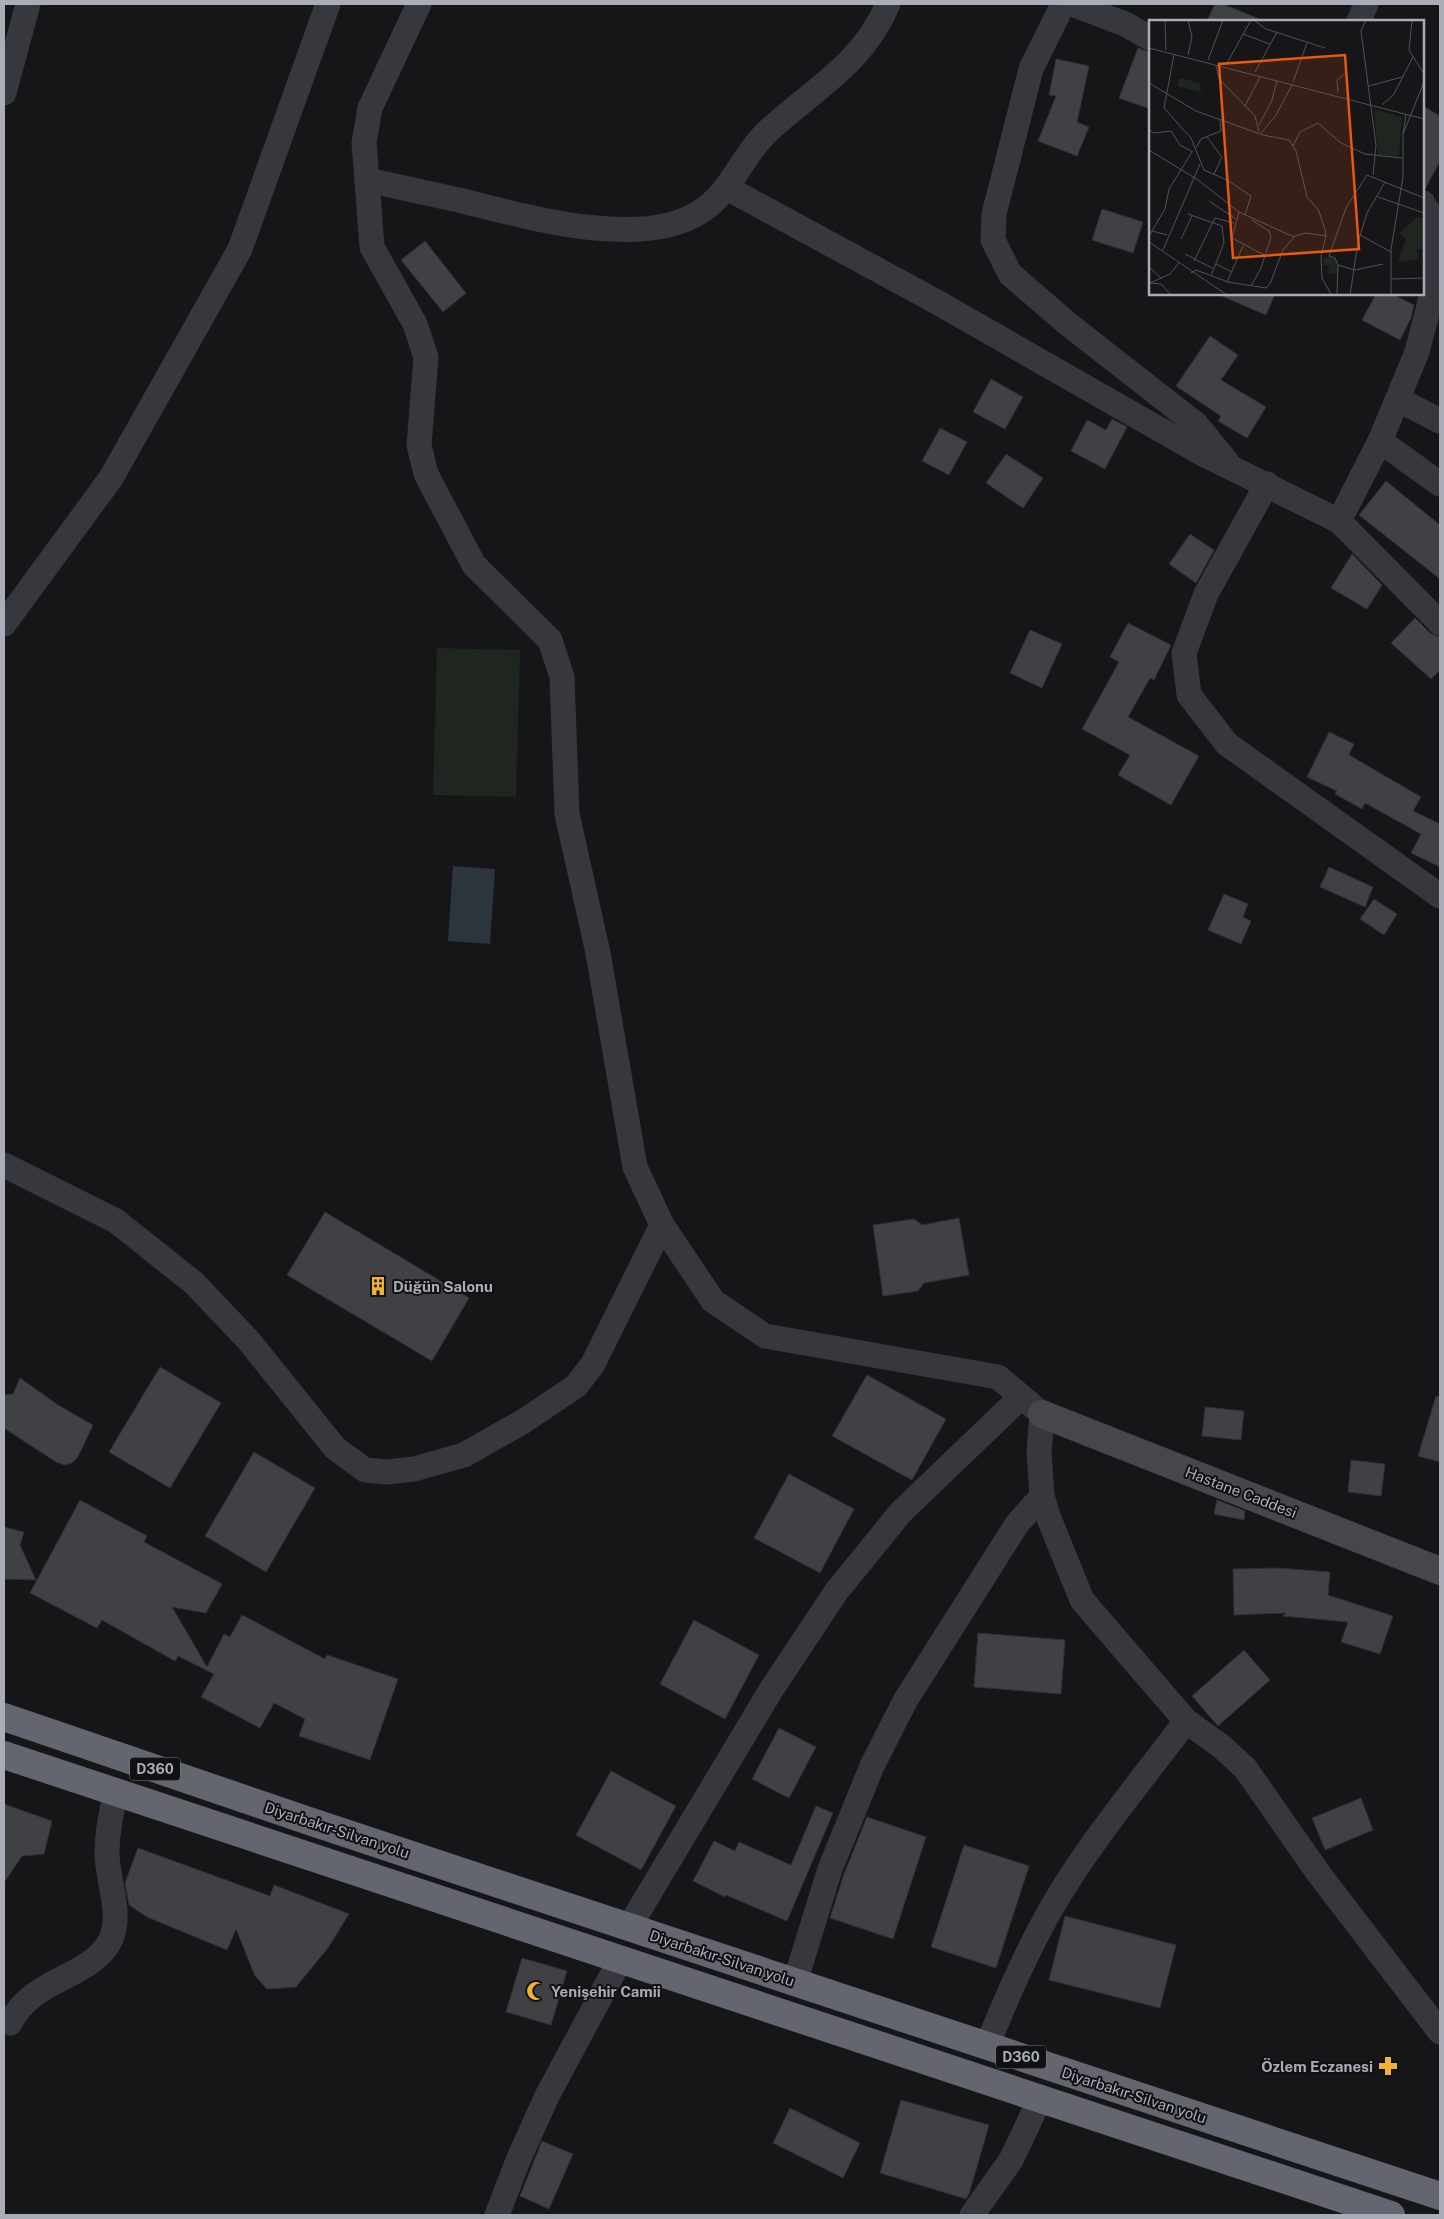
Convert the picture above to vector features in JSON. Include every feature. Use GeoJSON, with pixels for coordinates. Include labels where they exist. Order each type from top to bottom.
{"type":"FeatureCollection","features":[{"type":"Feature","properties":{"kind":"highway","name":"Diyarbakır-Silvan yolu"},"geometry":{"type":"LineString","coordinates":[[4,1717],[306,1820],[1440,2196]]}},
{"type":"Feature","properties":{"kind":"highway","name":"D360"},"geometry":{"type":"LineString","coordinates":[[4,1755],[1040,2099],[1373,2213]]}},
{"type":"Feature","properties":{"kind":"street"},"geometry":{"type":"LineString","coordinates":[[4,93],[28,4]]}},
{"type":"Feature","properties":{"kind":"street"},"geometry":{"type":"LineString","coordinates":[[4,624],[112,478],[240,249],[328,4]]}},
{"type":"Feature","properties":{"kind":"street"},"geometry":{"type":"LineString","coordinates":[[419,4],[370,108],[364,143],[372,247],[415,324],[426,357],[419,445],[426,474],[474,565],[550,640],[562,677],[567,814],[598,953],[634,1167],[662,1225],[713,1301],[765,1336],[998,1377],[1042,1414],[1038,1452],[1042,1496],[1048,1516],[1082,1600],[1186,1721],[1221,1746],[1245,1768],[1318,1874],[1440,2032]]}},
{"type":"Feature","properties":{"kind":"street"},"geometry":{"type":"LineString","coordinates":[[367,180],[548,222],[605,228],[659,228],[680,222],[699,213],[714,202],[727,188],[751,150],[768,132],[840,72],[862,49],[878,25],[888,4]]}},
{"type":"Feature","properties":{"kind":"street"},"geometry":{"type":"LineString","coordinates":[[1063,4],[1031,69],[994,214],[993,240],[1010,274],[1068,324],[1196,424],[1233,468]]}},
{"type":"Feature","properties":{"kind":"street"},"geometry":{"type":"LineString","coordinates":[[1072,4],[1125,24],[1149,37]]}},
{"type":"Feature","properties":{"kind":"street"},"geometry":{"type":"LineString","coordinates":[[1359,20],[1366,4]]}},
{"type":"Feature","properties":{"kind":"street"},"geometry":{"type":"LineString","coordinates":[[727,188],[935,301],[1201,453],[1339,521],[1440,623]]}},
{"type":"Feature","properties":{"kind":"street"},"geometry":{"type":"LineString","coordinates":[[1339,521],[1380,442],[1399,400],[1417,352],[1432,294],[1436,224],[1424,205]]}},
{"type":"Feature","properties":{"kind":"street"},"geometry":{"type":"LineString","coordinates":[[1399,400],[1440,421]]}},
{"type":"Feature","properties":{"kind":"street"},"geometry":{"type":"LineString","coordinates":[[1380,442],[1440,484]]}},
{"type":"Feature","properties":{"kind":"street"},"geometry":{"type":"LineString","coordinates":[[1267,484],[1206,594],[1184,653],[1189,695],[1227,744],[1440,896]]}},
{"type":"Feature","properties":{"kind":"street"},"geometry":{"type":"LineString","coordinates":[[4,1165],[116,1221],[194,1283],[250,1341],[336,1448],[365,1470],[387,1472],[414,1468],[464,1455],[524,1421],[576,1386],[593,1364],[662,1225]]}},
{"type":"Feature","properties":{"kind":"street"},"geometry":{"type":"LineString","coordinates":[[629,1927],[771,1690],[836,1592],[902,1512],[1021,1397]]}},
{"type":"Feature","properties":{"kind":"street","name":"Hastane Caddesi"},"geometry":{"type":"LineString","coordinates":[[1042,1414],[1440,1571]]}},
{"type":"Feature","properties":{"kind":"street"},"geometry":{"type":"LineString","coordinates":[[795,1982],[811,1926],[837,1852],[872,1766],[888,1733],[905,1700],[1017,1524],[1042,1496]]}},
{"type":"Feature","properties":{"kind":"street"},"geometry":{"type":"LineString","coordinates":[[987,2046],[1011,1984],[1056,1900],[1083,1859],[1186,1721]]}},
{"type":"Feature","properties":{"kind":"street"},"geometry":{"type":"LineString","coordinates":[[10,2023],[15,2012],[30,1996],[97,1957],[110,1941],[115,1919],[108,1874],[107,1851],[111,1810],[116,1792]]}},
{"type":"Feature","properties":{"kind":"street"},"geometry":{"type":"LineString","coordinates":[[497,2215],[519,2158],[548,2096],[620,1960]]}},
{"type":"Feature","properties":{"kind":"street"},"geometry":{"type":"LineString","coordinates":[[972,2215],[1011,2160],[1040,2099]]}},
{"type":"Feature","properties":{"kind":"shaded area"},"geometry":{"type":"Polygon","coordinates":[[[437,648],[520,650],[516,797],[433,795],[437,648]]]}},
{"type":"Feature","properties":{"kind":"shaded area"},"geometry":{"type":"Polygon","coordinates":[[[453,866],[495,869],[490,944],[448,941],[453,866]]]}},
{"type":"Feature","properties":{"kind":"building"},"geometry":{"type":"Polygon","coordinates":[[[1215,4],[1223,4],[1262,20],[1207,20],[1215,4]]]}},
{"type":"Feature","properties":{"kind":"building"},"geometry":{"type":"Polygon","coordinates":[[[1138,48],[1149,52],[1149,109],[1119,98],[1138,48]]]}},
{"type":"Feature","properties":{"kind":"building"},"geometry":{"type":"Polygon","coordinates":[[[1056,59],[1089,66],[1077,122],[1089,127],[1077,156],[1038,141],[1056,96],[1049,95],[1056,59]]]}},
{"type":"Feature","properties":{"kind":"building"},"geometry":{"type":"Polygon","coordinates":[[[1424,107],[1440,116],[1440,161],[1425,189],[1424,107]]]}},
{"type":"Feature","properties":{"kind":"building"},"geometry":{"type":"Polygon","coordinates":[[[1102,209],[1143,222],[1133,253],[1092,240],[1102,209]]]}},
{"type":"Feature","properties":{"kind":"building"},"geometry":{"type":"Polygon","coordinates":[[[425,241],[466,293],[443,312],[401,260],[425,241]]]}},
{"type":"Feature","properties":{"kind":"building"},"geometry":{"type":"Polygon","coordinates":[[[1219,295],[1275,295],[1266,315],[1219,295]]]}},
{"type":"Feature","properties":{"kind":"building"},"geometry":{"type":"Polygon","coordinates":[[[1375,295],[1394,295],[1414,305],[1411,318],[1400,340],[1362,320],[1375,295]]]}},
{"type":"Feature","properties":{"kind":"building"},"geometry":{"type":"Polygon","coordinates":[[[1210,336],[1238,355],[1221,380],[1266,407],[1247,438],[1218,421],[1221,416],[1176,386],[1210,336]]]}},
{"type":"Feature","properties":{"kind":"building"},"geometry":{"type":"Polygon","coordinates":[[[991,379],[1023,397],[1005,429],[973,412],[991,379]]]}},
{"type":"Feature","properties":{"kind":"building"},"geometry":{"type":"Polygon","coordinates":[[[1112,419],[1127,427],[1105,469],[1071,451],[1087,420],[1106,430],[1112,419]]]}},
{"type":"Feature","properties":{"kind":"building"},"geometry":{"type":"Polygon","coordinates":[[[940,428],[967,442],[949,475],[922,461],[940,428]]]}},
{"type":"Feature","properties":{"kind":"building"},"geometry":{"type":"Polygon","coordinates":[[[1006,454],[1043,478],[1023,508],[986,483],[1006,454]]]}},
{"type":"Feature","properties":{"kind":"building"},"geometry":{"type":"Polygon","coordinates":[[[1386,481],[1440,525],[1440,579],[1359,515],[1386,481]]]}},
{"type":"Feature","properties":{"kind":"building"},"geometry":{"type":"Polygon","coordinates":[[[1190,534],[1214,550],[1196,583],[1169,564],[1190,534]]]}},
{"type":"Feature","properties":{"kind":"building"},"geometry":{"type":"Polygon","coordinates":[[[1352,554],[1382,585],[1367,609],[1331,588],[1352,554]]]}},
{"type":"Feature","properties":{"kind":"building"},"geometry":{"type":"Polygon","coordinates":[[[1415,618],[1430,633],[1440,637],[1440,670],[1431,679],[1391,643],[1415,618]]]}},
{"type":"Feature","properties":{"kind":"building"},"geometry":{"type":"Polygon","coordinates":[[[1128,623],[1171,645],[1154,680],[1150,678],[1128,717],[1199,756],[1171,805],[1118,775],[1130,755],[1082,729],[1119,662],[1110,657],[1128,623]]]}},
{"type":"Feature","properties":{"kind":"building"},"geometry":{"type":"Polygon","coordinates":[[[1030,630],[1062,644],[1042,688],[1010,673],[1030,630]]]}},
{"type":"Feature","properties":{"kind":"building"},"geometry":{"type":"Polygon","coordinates":[[[1329,732],[1354,744],[1349,755],[1421,797],[1413,811],[1440,824],[1440,867],[1411,853],[1421,834],[1365,803],[1362,809],[1335,794],[1337,791],[1307,777],[1329,732]]]}},
{"type":"Feature","properties":{"kind":"building"},"geometry":{"type":"Polygon","coordinates":[[[1329,867],[1373,887],[1365,907],[1320,887],[1329,867]]]}},
{"type":"Feature","properties":{"kind":"building"},"geometry":{"type":"Polygon","coordinates":[[[1224,894],[1248,904],[1243,917],[1251,921],[1241,944],[1208,930],[1224,894]]]}},
{"type":"Feature","properties":{"kind":"building"},"geometry":{"type":"Polygon","coordinates":[[[1374,899],[1397,914],[1384,935],[1360,919],[1374,899]]]}},
{"type":"Feature","properties":{"kind":"building","name":"Düğün Salonu"},"geometry":{"type":"Polygon","coordinates":[[[325,1212],[469,1298],[432,1361],[287,1275],[325,1212]]]}},
{"type":"Feature","properties":{"kind":"building"},"geometry":{"type":"Polygon","coordinates":[[[959,1218],[969,1275],[924,1283],[918,1291],[883,1296],[873,1225],[914,1219],[922,1225],[959,1218]]]}},
{"type":"Feature","properties":{"kind":"building"},"geometry":{"type":"Polygon","coordinates":[[[160,1367],[221,1403],[170,1488],[109,1452],[160,1367]]]}},
{"type":"Feature","properties":{"kind":"building"},"geometry":{"type":"Polygon","coordinates":[[[867,1375],[946,1419],[912,1480],[832,1436],[867,1375]]]}},
{"type":"Feature","properties":{"kind":"building"},"geometry":{"type":"Polygon","coordinates":[[[20,1378],[58,1405],[93,1425],[78,1457],[72,1463],[64,1465],[56,1462],[4,1428],[4,1395],[13,1394],[20,1378]]]}},
{"type":"Feature","properties":{"kind":"building"},"geometry":{"type":"Polygon","coordinates":[[[1436,1396],[1440,1397],[1440,1462],[1418,1456],[1436,1396]]]}},
{"type":"Feature","properties":{"kind":"building"},"geometry":{"type":"Polygon","coordinates":[[[1205,1407],[1244,1411],[1241,1440],[1202,1436],[1205,1407]]]}},
{"type":"Feature","properties":{"kind":"building"},"geometry":{"type":"Polygon","coordinates":[[[254,1452],[315,1488],[266,1572],[205,1536],[254,1452]]]}},
{"type":"Feature","properties":{"kind":"building"},"geometry":{"type":"Polygon","coordinates":[[[1351,1460],[1385,1464],[1381,1496],[1348,1492],[1351,1460]]]}},
{"type":"Feature","properties":{"kind":"building"},"geometry":{"type":"Polygon","coordinates":[[[789,1474],[854,1509],[820,1573],[754,1538],[789,1474]]]}},
{"type":"Feature","properties":{"kind":"building"},"geometry":{"type":"Polygon","coordinates":[[[80,1500],[147,1536],[144,1542],[222,1584],[206,1613],[172,1607],[207,1667],[224,1634],[230,1637],[242,1615],[325,1659],[327,1655],[398,1679],[370,1760],[299,1736],[305,1719],[274,1703],[260,1728],[201,1697],[214,1674],[178,1656],[175,1661],[102,1620],[97,1628],[30,1593],[80,1500]]]}},
{"type":"Feature","properties":{"kind":"building"},"geometry":{"type":"Polygon","coordinates":[[[1217,1500],[1245,1511],[1244,1520],[1214,1514],[1217,1500]]]}},
{"type":"Feature","properties":{"kind":"building"},"geometry":{"type":"Polygon","coordinates":[[[4,1527],[24,1532],[20,1545],[36,1580],[4,1579],[4,1527]]]}},
{"type":"Feature","properties":{"kind":"building"},"geometry":{"type":"Polygon","coordinates":[[[1278,1568],[1330,1572],[1328,1595],[1393,1616],[1380,1654],[1341,1642],[1348,1622],[1283,1616],[1286,1613],[1234,1615],[1233,1569],[1278,1568]]]}},
{"type":"Feature","properties":{"kind":"building"},"geometry":{"type":"Polygon","coordinates":[[[694,1620],[759,1655],[725,1719],[660,1684],[694,1620]]]}},
{"type":"Feature","properties":{"kind":"building"},"geometry":{"type":"Polygon","coordinates":[[[978,1633],[1065,1640],[1061,1694],[974,1687],[978,1633]]]}},
{"type":"Feature","properties":{"kind":"building"},"geometry":{"type":"Polygon","coordinates":[[[1244,1650],[1270,1680],[1218,1726],[1192,1696],[1244,1650]]]}},
{"type":"Feature","properties":{"kind":"building"},"geometry":{"type":"Polygon","coordinates":[[[779,1728],[816,1747],[789,1798],[752,1779],[779,1728]]]}},
{"type":"Feature","properties":{"kind":"building"},"geometry":{"type":"Polygon","coordinates":[[[611,1771],[676,1806],[641,1870],[576,1835],[611,1771]]]}},
{"type":"Feature","properties":{"kind":"building"},"geometry":{"type":"Polygon","coordinates":[[[1361,1798],[1373,1830],[1325,1850],[1312,1818],[1361,1798]]]}},
{"type":"Feature","properties":{"kind":"building"},"geometry":{"type":"Polygon","coordinates":[[[4,1804],[52,1821],[44,1854],[22,1856],[4,1883],[4,1804]]]}},
{"type":"Feature","properties":{"kind":"building"},"geometry":{"type":"Polygon","coordinates":[[[816,1806],[833,1813],[787,1921],[726,1895],[725,1897],[693,1881],[714,1841],[735,1851],[739,1842],[791,1865],[816,1806]]]}},
{"type":"Feature","properties":{"kind":"building"},"geometry":{"type":"Polygon","coordinates":[[[867,1817],[926,1837],[893,1939],[830,1918],[844,1874],[867,1817]]]}},
{"type":"Feature","properties":{"kind":"building"},"geometry":{"type":"Polygon","coordinates":[[[964,1845],[1029,1866],[996,1968],[931,1947],[964,1845]]]}},
{"type":"Feature","properties":{"kind":"building"},"geometry":{"type":"Polygon","coordinates":[[[138,1848],[270,1896],[274,1885],[349,1914],[328,1948],[296,1987],[267,1989],[255,1976],[236,1929],[227,1950],[147,1917],[129,1905],[125,1883],[138,1848]]]}},
{"type":"Feature","properties":{"kind":"building"},"geometry":{"type":"Polygon","coordinates":[[[1065,1916],[1176,1945],[1160,2008],[1049,1980],[1065,1916]]]}},
{"type":"Feature","properties":{"kind":"building","name":"Yenişehir Camii"},"geometry":{"type":"Polygon","coordinates":[[[522,1958],[567,1971],[551,2025],[506,2012],[522,1958]]]}},
{"type":"Feature","properties":{"kind":"building"},"geometry":{"type":"Polygon","coordinates":[[[901,2100],[989,2125],[966,2199],[880,2173],[901,2100]]]}},
{"type":"Feature","properties":{"kind":"building"},"geometry":{"type":"Polygon","coordinates":[[[790,2108],[860,2143],[843,2178],[773,2143],[790,2108]]]}},
{"type":"Feature","properties":{"kind":"building"},"geometry":{"type":"Polygon","coordinates":[[[542,2141],[573,2154],[549,2209],[520,2196],[542,2141]]]}},
{"type":"Feature","properties":{"kind":"place","name":"Düğün Salonu"},"geometry":{"type":"Point","coordinates":[378,1286]}},
{"type":"Feature","properties":{"kind":"place","name":"Yenişehir Camii"},"geometry":{"type":"Point","coordinates":[536,1991]}},
{"type":"Feature","properties":{"kind":"place","name":"Özlem Eczanesi"},"geometry":{"type":"Point","coordinates":[1388,2066]}}]}
